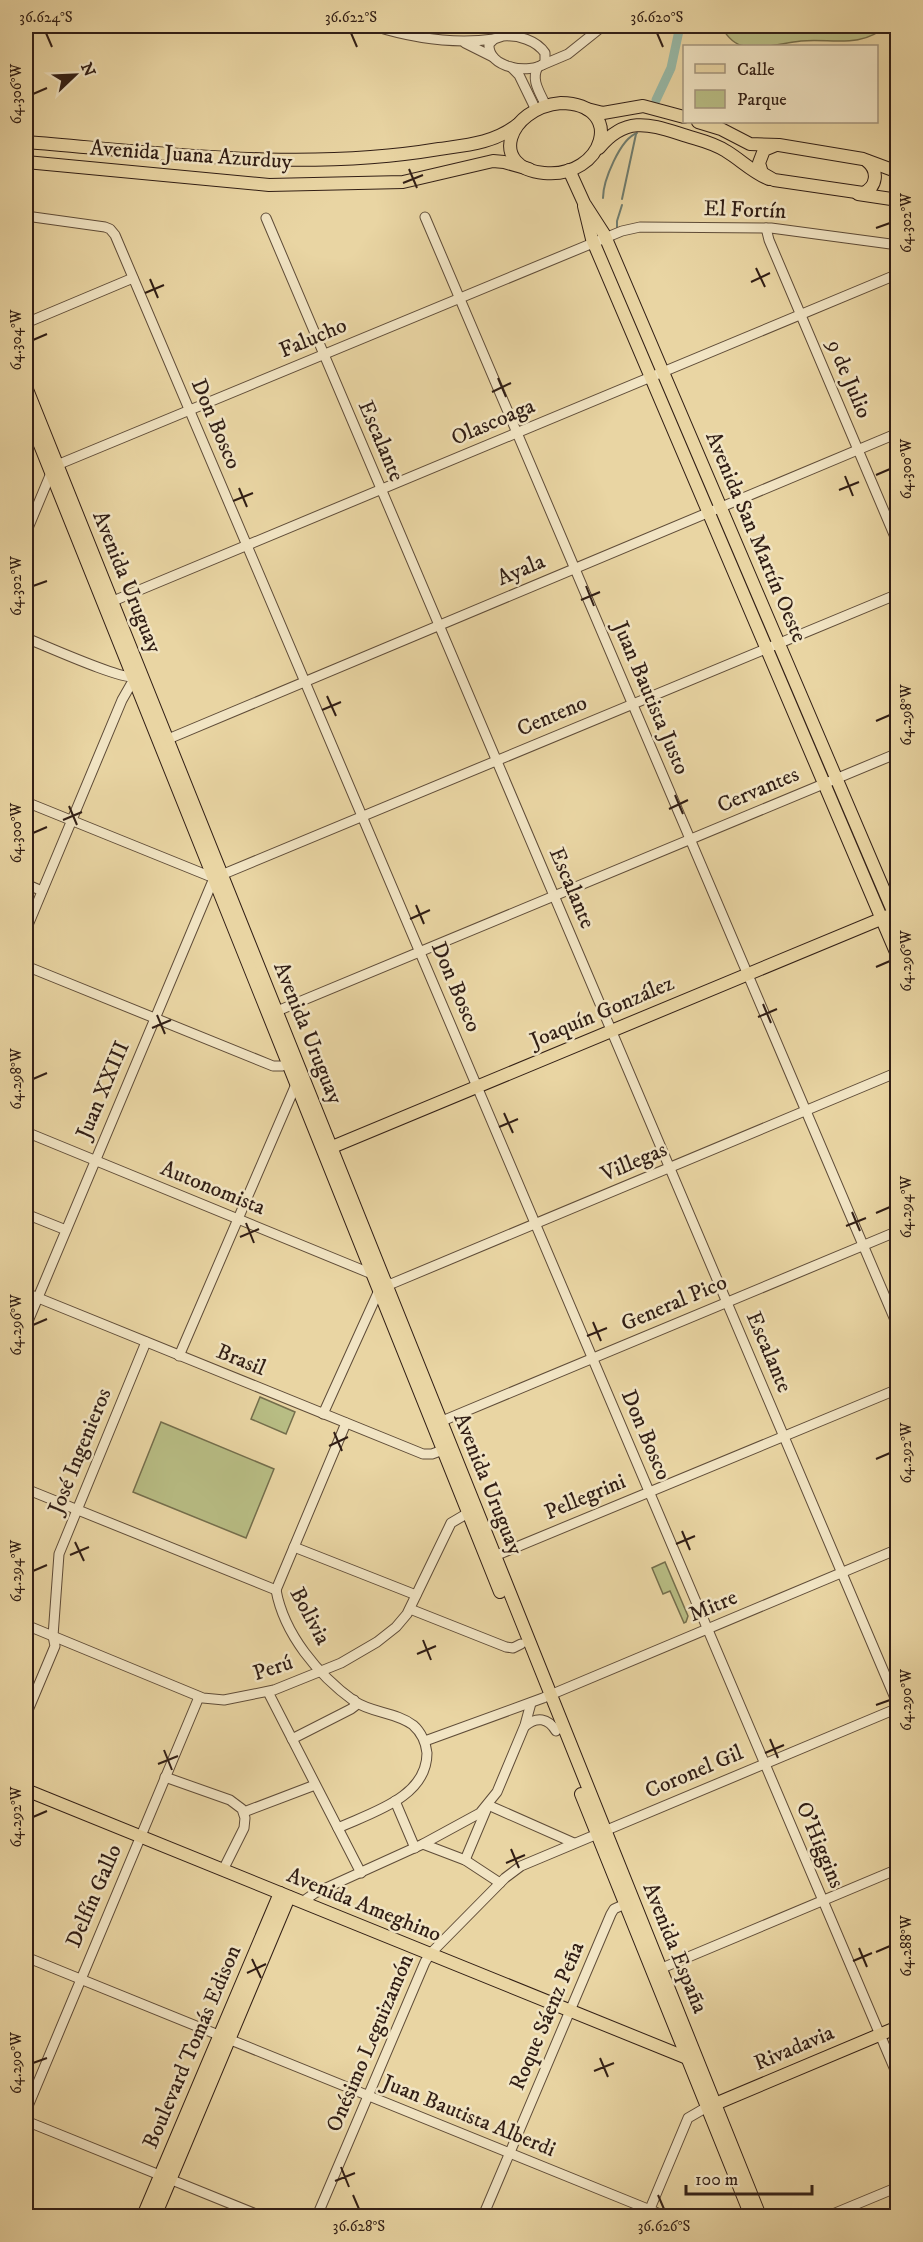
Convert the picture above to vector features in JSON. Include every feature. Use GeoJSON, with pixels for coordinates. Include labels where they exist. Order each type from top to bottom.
{"type":"FeatureCollection","features":[{"type":"Feature","properties":{"kind":"main road"},"geometry":{"type":"LineString","coordinates":[[669,130],[679,116],[643,106],[603,113],[565,103],[541,108],[517,125],[511,135],[511,147],[519,162],[529,169],[545,173],[569,170],[585,162],[612,135],[631,125],[647,124],[721,148],[751,170],[769,178],[897,200]]}},
{"type":"Feature","properties":{"kind":"main road"},"geometry":{"type":"LineString","coordinates":[[585,108],[594,116],[600,128],[601,139],[597,151]]}},
{"type":"Feature","properties":{"kind":"main road"},"geometry":{"type":"LineString","coordinates":[[701,123],[725,131],[748,143],[779,145],[863,159],[897,172]]}},
{"type":"Feature","properties":{"kind":"main road","name":"Avenida Juana Azurduy"},"geometry":{"type":"LineString","coordinates":[[26,142],[228,159],[376,158],[482,142],[502,135],[517,125]]}},
{"type":"Feature","properties":{"kind":"main road"},"geometry":{"type":"LineString","coordinates":[[769,178],[760,168],[759,157],[768,147],[779,145]]}},
{"type":"Feature","properties":{"kind":"main road"},"geometry":{"type":"LineString","coordinates":[[854,193],[868,191],[875,181],[872,166],[863,159]]}},
{"type":"Feature","properties":{"kind":"main road","name":"Avenida Juana Azurduy"},"geometry":{"type":"LineString","coordinates":[[26,162],[270,185],[403,182],[493,161],[529,169]]}},
{"type":"Feature","properties":{"kind":"main road","name":"Avenida San Martín Oeste"},"geometry":{"type":"LineString","coordinates":[[569,170],[657,375],[708,513],[897,957]]}},
{"type":"Feature","properties":{"kind":"main road","name":"Avenida San Martín Oeste"},"geometry":{"type":"LineString","coordinates":[[657,375],[721,507],[896,916]]}},
{"type":"Feature","properties":{"kind":"main road","name":"Avenida Uruguay"},"geometry":{"type":"LineString","coordinates":[[26,387],[54,469],[108,604],[437,1424],[483,1528],[541,1699]]}},
{"type":"Feature","properties":{"kind":"main road","name":"Avenida Uruguay"},"geometry":{"type":"LineString","coordinates":[[26,410],[31,435],[54,469]]}},
{"type":"Feature","properties":{"kind":"main road","name":"Joaquín González"},"geometry":{"type":"LineString","coordinates":[[327,1149],[881,919],[896,916]]}},
{"type":"Feature","properties":{"kind":"main road","name":"Avenida Uruguay"},"geometry":{"type":"LineString","coordinates":[[327,1149],[372,1274],[382,1286]]}},
{"type":"Feature","properties":{"kind":"main road","name":"Avenida Uruguay"},"geometry":{"type":"LineString","coordinates":[[437,1424],[443,1450],[468,1513],[491,1557],[541,1699]]}},
{"type":"Feature","properties":{"kind":"main road"},"geometry":{"type":"LineString","coordinates":[[468,1513],[474,1514],[483,1528]]}},
{"type":"Feature","properties":{"kind":"main road","name":"Avenida España"},"geometry":{"type":"LineString","coordinates":[[541,1699],[601,1832],[625,1904],[683,2026],[751,2217]]}},
{"type":"Feature","properties":{"kind":"main road","name":"Avenida España"},"geometry":{"type":"LineString","coordinates":[[541,1699],[640,1918],[682,2054],[711,2106],[760,2217]]}},
{"type":"Feature","properties":{"kind":"main road","name":"Avenida Ameghino"},"geometry":{"type":"LineString","coordinates":[[26,1790],[570,2011],[682,2054]]}},
{"type":"Feature","properties":{"kind":"main road","name":"Boulevard Tomás Edison"},"geometry":{"type":"LineString","coordinates":[[143,2217],[165,2178],[284,1895]]}},
{"type":"Feature","properties":{"kind":"main road"},"geometry":{"type":"LineString","coordinates":[[625,1904],[630,1904],[640,1918]]}},
{"type":"Feature","properties":{"kind":"main road"},"geometry":{"type":"LineString","coordinates":[[682,2054],[683,2026]]}},
{"type":"Feature","properties":{"kind":"main road","name":"Rivadavia"},"geometry":{"type":"LineString","coordinates":[[711,2106],[897,2027]]}},
{"type":"Feature","properties":{"kind":"main road","name":"Boulevard Tomás Edison"},"geometry":{"type":"LineString","coordinates":[[154,2217],[165,2178]]}},
{"type":"Feature","properties":{"kind":"street"},"geometry":{"type":"LineString","coordinates":[[374,26],[413,35],[460,41],[506,36],[521,38],[539,46],[546,57],[534,73],[541,108]]}},
{"type":"Feature","properties":{"kind":"street"},"geometry":{"type":"LineString","coordinates":[[502,26],[506,36]]}},
{"type":"Feature","properties":{"kind":"street"},"geometry":{"type":"LineString","coordinates":[[509,66],[525,69],[540,66],[575,50],[603,26]]}},
{"type":"Feature","properties":{"kind":"street"},"geometry":{"type":"LineString","coordinates":[[494,39],[489,48],[496,59]]}},
{"type":"Feature","properties":{"kind":"street"},"geometry":{"type":"LineString","coordinates":[[460,41],[509,66],[519,75],[541,108]]}},
{"type":"Feature","properties":{"kind":"street","name":"Don Bosco"},"geometry":{"type":"LineString","coordinates":[[26,216],[110,229],[133,278],[707,1629]]}},
{"type":"Feature","properties":{"kind":"street","name":"Juan Bautista Justo"},"geometry":{"type":"LineString","coordinates":[[425,217],[897,1327]]}},
{"type":"Feature","properties":{"kind":"street","name":"Escalante"},"geometry":{"type":"LineString","coordinates":[[266,218],[897,1706]]}},
{"type":"Feature","properties":{"kind":"street","name":"El Fortín"},"geometry":{"type":"LineString","coordinates":[[600,240],[626,229],[640,227],[766,228],[897,245]]}},
{"type":"Feature","properties":{"kind":"street","name":"9 de Julio"},"geometry":{"type":"LineString","coordinates":[[766,228],[769,240],[897,544]]}},
{"type":"Feature","properties":{"kind":"street","name":"Falucho"},"geometry":{"type":"LineString","coordinates":[[54,469],[600,240]]}},
{"type":"Feature","properties":{"kind":"street","name":"Olascoaga"},"geometry":{"type":"LineString","coordinates":[[108,604],[897,274]]}},
{"type":"Feature","properties":{"kind":"street"},"geometry":{"type":"LineString","coordinates":[[26,323],[133,278]]}},
{"type":"Feature","properties":{"kind":"street","name":"Ayala"},"geometry":{"type":"LineString","coordinates":[[163,741],[897,433]]}},
{"type":"Feature","properties":{"kind":"street"},"geometry":{"type":"LineString","coordinates":[[26,533],[29,513],[54,469]]}},
{"type":"Feature","properties":{"kind":"street","name":"Centeno"},"geometry":{"type":"LineString","coordinates":[[218,877],[897,594]]}},
{"type":"Feature","properties":{"kind":"street"},"geometry":{"type":"LineString","coordinates":[[26,638],[110,672],[138,677],[122,700],[26,930]]}},
{"type":"Feature","properties":{"kind":"street","name":"Cervantes"},"geometry":{"type":"LineString","coordinates":[[272,1013],[897,753]]}},
{"type":"Feature","properties":{"kind":"street"},"geometry":{"type":"LineString","coordinates":[[26,802],[218,877]]}},
{"type":"Feature","properties":{"kind":"street","name":"Juan XXIII"},"geometry":{"type":"LineString","coordinates":[[26,1326],[155,1018],[218,877]]}},
{"type":"Feature","properties":{"kind":"street"},"geometry":{"type":"LineString","coordinates":[[26,884],[42,891]]}},
{"type":"Feature","properties":{"kind":"street"},"geometry":{"type":"LineString","coordinates":[[26,966],[273,1066],[282,1066],[292,1062]]}},
{"type":"Feature","properties":{"kind":"street","name":"Villegas"},"geometry":{"type":"LineString","coordinates":[[382,1286],[394,1283],[897,1072]]}},
{"type":"Feature","properties":{"kind":"street"},"geometry":{"type":"LineString","coordinates":[[179,1356],[298,1078]]}},
{"type":"Feature","properties":{"kind":"street","name":"Autonomista"},"geometry":{"type":"LineString","coordinates":[[26,1132],[372,1274]]}},
{"type":"Feature","properties":{"kind":"street"},"geometry":{"type":"LineString","coordinates":[[26,1214],[66,1230]]}},
{"type":"Feature","properties":{"kind":"street","name":"General Pico"},"geometry":{"type":"LineString","coordinates":[[437,1424],[897,1231]]}},
{"type":"Feature","properties":{"kind":"street"},"geometry":{"type":"LineString","coordinates":[[323,1414],[382,1286]]}},
{"type":"Feature","properties":{"kind":"street","name":"Brasil"},"geometry":{"type":"LineString","coordinates":[[26,1293],[423,1454],[443,1450]]}},
{"type":"Feature","properties":{"kind":"street","name":"José Ingenieros"},"geometry":{"type":"LineString","coordinates":[[26,1715],[54,1646],[59,1554],[146,1342]]}},
{"type":"Feature","properties":{"kind":"street","name":"Pellegrini"},"geometry":{"type":"LineString","coordinates":[[491,1557],[897,1389]]}},
{"type":"Feature","properties":{"kind":"street"},"geometry":{"type":"LineString","coordinates":[[276,1590],[346,1423]]}},
{"type":"Feature","properties":{"kind":"street","name":"Bolivia"},"geometry":{"type":"LineString","coordinates":[[26,1489],[276,1590],[282,1612],[293,1634],[322,1671],[354,1700],[410,1723],[424,1742]]}},
{"type":"Feature","properties":{"kind":"street","name":"Perú"},"geometry":{"type":"LineString","coordinates":[[26,1625],[199,1697],[224,1700],[268,1692],[348,1660],[396,1627],[410,1609],[450,1525],[455,1519],[468,1513]]}},
{"type":"Feature","properties":{"kind":"street"},"geometry":{"type":"LineString","coordinates":[[294,1547],[416,1595]]}},
{"type":"Feature","properties":{"kind":"street","name":"Mitre"},"geometry":{"type":"LineString","coordinates":[[541,1699],[897,1549]]}},
{"type":"Feature","properties":{"kind":"street"},"geometry":{"type":"LineString","coordinates":[[410,1609],[507,1647],[512,1648],[521,1644]]}},
{"type":"Feature","properties":{"kind":"street","name":"O'Higgins"},"geometry":{"type":"LineString","coordinates":[[707,1629],[897,2077]]}},
{"type":"Feature","properties":{"kind":"street"},"geometry":{"type":"LineString","coordinates":[[268,1692],[361,1873]]}},
{"type":"Feature","properties":{"kind":"street","name":"Delfín Gallo"},"geometry":{"type":"LineString","coordinates":[[26,2111],[199,1697]]}},
{"type":"Feature","properties":{"kind":"street"},"geometry":{"type":"LineString","coordinates":[[465,1860],[524,1728],[541,1699]]}},
{"type":"Feature","properties":{"kind":"street"},"geometry":{"type":"LineString","coordinates":[[338,1828],[395,1801],[412,1789],[420,1778],[426,1760],[424,1742],[541,1699]]}},
{"type":"Feature","properties":{"kind":"street"},"geometry":{"type":"LineString","coordinates":[[292,1738],[350,1710],[355,1706],[354,1700]]}},
{"type":"Feature","properties":{"kind":"street","name":"Coronel Gil"},"geometry":{"type":"LineString","coordinates":[[601,1832],[897,1706]]}},
{"type":"Feature","properties":{"kind":"street"},"geometry":{"type":"LineString","coordinates":[[524,1728],[533,1720],[542,1719],[556,1731]]}},
{"type":"Feature","properties":{"kind":"street"},"geometry":{"type":"LineString","coordinates":[[165,1777],[230,1800],[238,1804],[244,1812],[244,1827],[223,1870]]}},
{"type":"Feature","properties":{"kind":"street"},"geometry":{"type":"LineString","coordinates":[[244,1812],[315,1785]]}},
{"type":"Feature","properties":{"kind":"street"},"geometry":{"type":"LineString","coordinates":[[395,1801],[419,1846],[465,1860],[500,1883]]}},
{"type":"Feature","properties":{"kind":"street"},"geometry":{"type":"LineString","coordinates":[[488,1806],[574,1843]]}},
{"type":"Feature","properties":{"kind":"street"},"geometry":{"type":"LineString","coordinates":[[302,1902],[312,1895],[474,1818],[488,1806]]}},
{"type":"Feature","properties":{"kind":"street","name":"Onésimo Leguizamón"},"geometry":{"type":"LineString","coordinates":[[317,2217],[423,1965],[430,1954],[500,1883],[521,1866],[601,1832]]}},
{"type":"Feature","properties":{"kind":"street"},"geometry":{"type":"LineString","coordinates":[[657,1971],[897,1869]]}},
{"type":"Feature","properties":{"kind":"street","name":"Roque Sáenz Peña"},"geometry":{"type":"LineString","coordinates":[[483,2217],[612,1912],[625,1904]]}},
{"type":"Feature","properties":{"kind":"street","name":"Juan Bautista Alberdi"},"geometry":{"type":"LineString","coordinates":[[26,1957],[510,2154],[648,2213],[665,2217]]}},
{"type":"Feature","properties":{"kind":"street"},"geometry":{"type":"LineString","coordinates":[[648,2213],[687,2120],[693,2114],[711,2106]]}},
{"type":"Feature","properties":{"kind":"street"},"geometry":{"type":"LineString","coordinates":[[26,2121],[261,2217]]}},
{"type":"Feature","properties":{"kind":"street"},"geometry":{"type":"LineString","coordinates":[[828,2217],[897,2187]]}},
{"type":"Feature","properties":{"kind":"green space"},"geometry":{"type":"Polygon","coordinates":[[[721,26],[886,26],[866,38],[845,41],[812,40],[773,45],[741,45],[728,36],[721,26]]]}},
{"type":"Feature","properties":{"kind":"green space"},"geometry":{"type":"Polygon","coordinates":[[[260,1397],[295,1412],[286,1434],[251,1419],[260,1397]]]}},
{"type":"Feature","properties":{"kind":"green space"},"geometry":{"type":"Polygon","coordinates":[[[161,1422],[274,1469],[246,1538],[133,1492],[161,1422]]]}},
{"type":"Feature","properties":{"kind":"green space"},"geometry":{"type":"Polygon","coordinates":[[[665,1562],[688,1616],[684,1623],[670,1591],[663,1594],[652,1568],[665,1562]]]}},
{"type":"Feature","properties":{"kind":"waterway"},"geometry":{"type":"LineString","coordinates":[[656,100],[671,68],[680,26]]}},
{"type":"Feature","properties":{"kind":"waterway"},"geometry":{"type":"LineString","coordinates":[[603,198],[614,161],[625,143],[637,133]]}},
{"type":"Feature","properties":{"kind":"waterway"},"geometry":{"type":"LineString","coordinates":[[622,199],[636,134]]}},
{"type":"Feature","properties":{"kind":"waterway"},"geometry":{"type":"LineString","coordinates":[[617,229],[622,205]]}}]}
